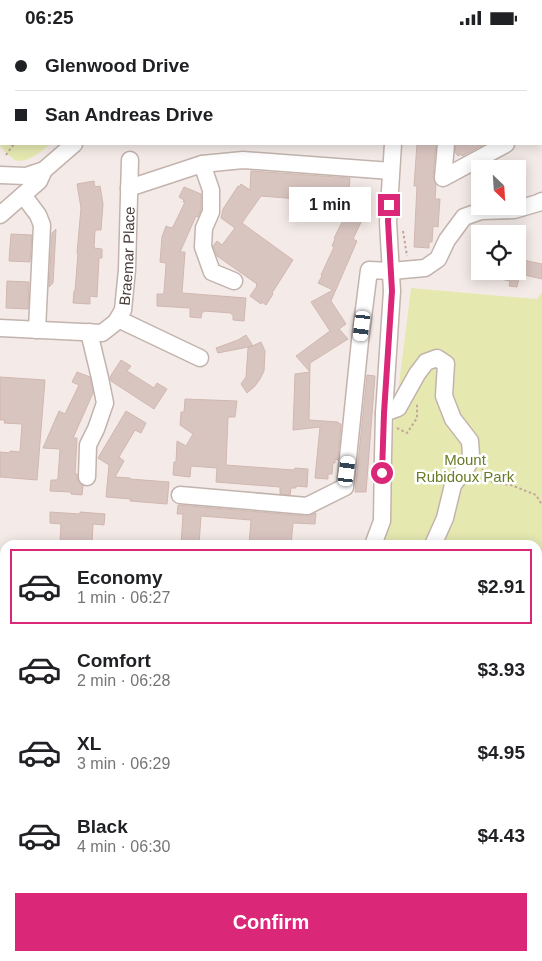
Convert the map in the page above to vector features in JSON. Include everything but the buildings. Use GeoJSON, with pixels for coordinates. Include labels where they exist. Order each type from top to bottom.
{"type":"FeatureCollection","features":[{"type":"Feature","properties":{"kind":"street"},"geometry":{"type":"LineString","coordinates":[[0,175],[26,176],[44,169],[73,145]]}},
{"type":"Feature","properties":{"kind":"street"},"geometry":{"type":"LineString","coordinates":[[375,540],[382,521],[384,413],[392,291],[388,221],[393,145]]}},
{"type":"Feature","properties":{"kind":"street"},"geometry":{"type":"LineString","coordinates":[[446,145],[443,178],[504,145]]}},
{"type":"Feature","properties":{"kind":"street","name":"Braemar Place"},"geometry":{"type":"LineString","coordinates":[[0,328],[102,333],[116,322],[123,310],[127,270],[130,160]]}},
{"type":"Feature","properties":{"kind":"street"},"geometry":{"type":"LineString","coordinates":[[130,188],[202,163],[243,160],[392,171]]}},
{"type":"Feature","properties":{"kind":"street"},"geometry":{"type":"LineString","coordinates":[[202,163],[211,190],[211,211],[204,229],[203,247],[212,272],[234,281]]}},
{"type":"Feature","properties":{"kind":"street"},"geometry":{"type":"LineString","coordinates":[[0,215],[39,181],[44,169]]}},
{"type":"Feature","properties":{"kind":"street"},"geometry":{"type":"LineString","coordinates":[[23,195],[38,215],[42,225],[38,330]]}},
{"type":"Feature","properties":{"kind":"street"},"geometry":{"type":"LineString","coordinates":[[180,495],[307,506],[345,487],[369,269],[391,271],[425,268],[438,259],[447,240],[464,217],[481,211],[514,210],[542,201]]}},
{"type":"Feature","properties":{"kind":"street"},"geometry":{"type":"LineString","coordinates":[[118,319],[200,358]]}},
{"type":"Feature","properties":{"kind":"street"},"geometry":{"type":"LineString","coordinates":[[87,477],[88,445],[106,403],[89,333]]}},
{"type":"Feature","properties":{"kind":"street"},"geometry":{"type":"LineString","coordinates":[[384,413],[398,408],[426,362],[437,358],[446,364],[444,396],[453,419],[470,441],[472,455],[468,465],[453,485],[445,518],[435,540]]}},
{"type":"Feature","properties":{"kind":"path"},"geometry":{"type":"LineString","coordinates":[[6,155],[13,145]]}},
{"type":"Feature","properties":{"kind":"path"},"geometry":{"type":"LineString","coordinates":[[402,225],[410,269]]}},
{"type":"Feature","properties":{"kind":"path"},"geometry":{"type":"LineString","coordinates":[[395,427],[407,433],[417,418],[417,404]]}},
{"type":"Feature","properties":{"kind":"path"},"geometry":{"type":"LineString","coordinates":[[468,465],[483,469],[493,483],[511,485],[536,495],[542,505]]}},
{"type":"Feature","properties":{"kind":"green space"},"geometry":{"type":"Polygon","coordinates":[[[49,145],[29,159],[19,161],[15,160],[0,146],[49,145]]]}},
{"type":"Feature","properties":{"kind":"green space","name":"Mount Rubidoux Park"},"geometry":{"type":"Polygon","coordinates":[[[411,288],[537,299],[542,292],[542,540],[380,540],[411,288]]]}},
{"type":"Feature","properties":{"kind":"route"},"geometry":{"type":"LineString","coordinates":[[382,473],[392,291],[388,221],[389,205]]}}]}
